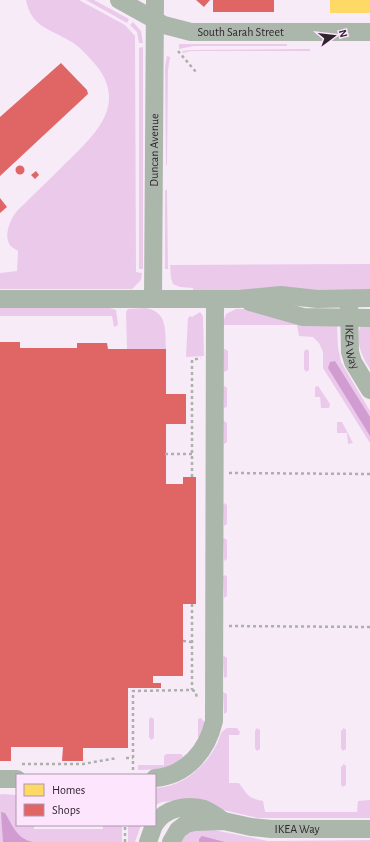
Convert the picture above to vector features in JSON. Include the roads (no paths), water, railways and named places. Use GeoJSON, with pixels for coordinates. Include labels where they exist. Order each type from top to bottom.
{"type":"FeatureCollection","features":[{"type":"Feature","properties":{"kind":"street","name":"South Sarah Street"},"geometry":{"type":"LineString","coordinates":[[119,0],[155,21],[170,27],[192,32],[370,32]]}},
{"type":"Feature","properties":{"kind":"street","name":"Duncan Avenue"},"geometry":{"type":"LineString","coordinates":[[153,299],[155,0]]}},
{"type":"Feature","properties":{"kind":"street"},"geometry":{"type":"LineString","coordinates":[[0,299],[239,299],[281,295],[317,299],[370,298]]}},
{"type":"Feature","properties":{"kind":"street","name":"IKEA Way"},"geometry":{"type":"LineString","coordinates":[[349,298],[350,352],[353,362],[370,390]]}},
{"type":"Feature","properties":{"kind":"street"},"geometry":{"type":"LineString","coordinates":[[156,778],[173,775],[195,760],[208,741],[214,721],[215,299]]}},
{"type":"Feature","properties":{"kind":"street"},"geometry":{"type":"LineString","coordinates":[[239,299],[303,317],[370,318]]}},
{"type":"Feature","properties":{"kind":"street"},"geometry":{"type":"LineString","coordinates":[[0,779],[16,771]]}},
{"type":"Feature","properties":{"kind":"street","name":"IKEA Way"},"geometry":{"type":"LineString","coordinates":[[156,823],[164,814],[172,810],[182,808],[203,809],[224,821]]}},
{"type":"Feature","properties":{"kind":"street","name":"IKEA Way"},"geometry":{"type":"LineString","coordinates":[[171,842],[178,830],[186,824],[196,822],[224,821],[266,829],[370,829]]}},
{"type":"Feature","properties":{"kind":"street","name":"IKEA Way"},"geometry":{"type":"LineString","coordinates":[[148,842],[154,826]]}}]}
